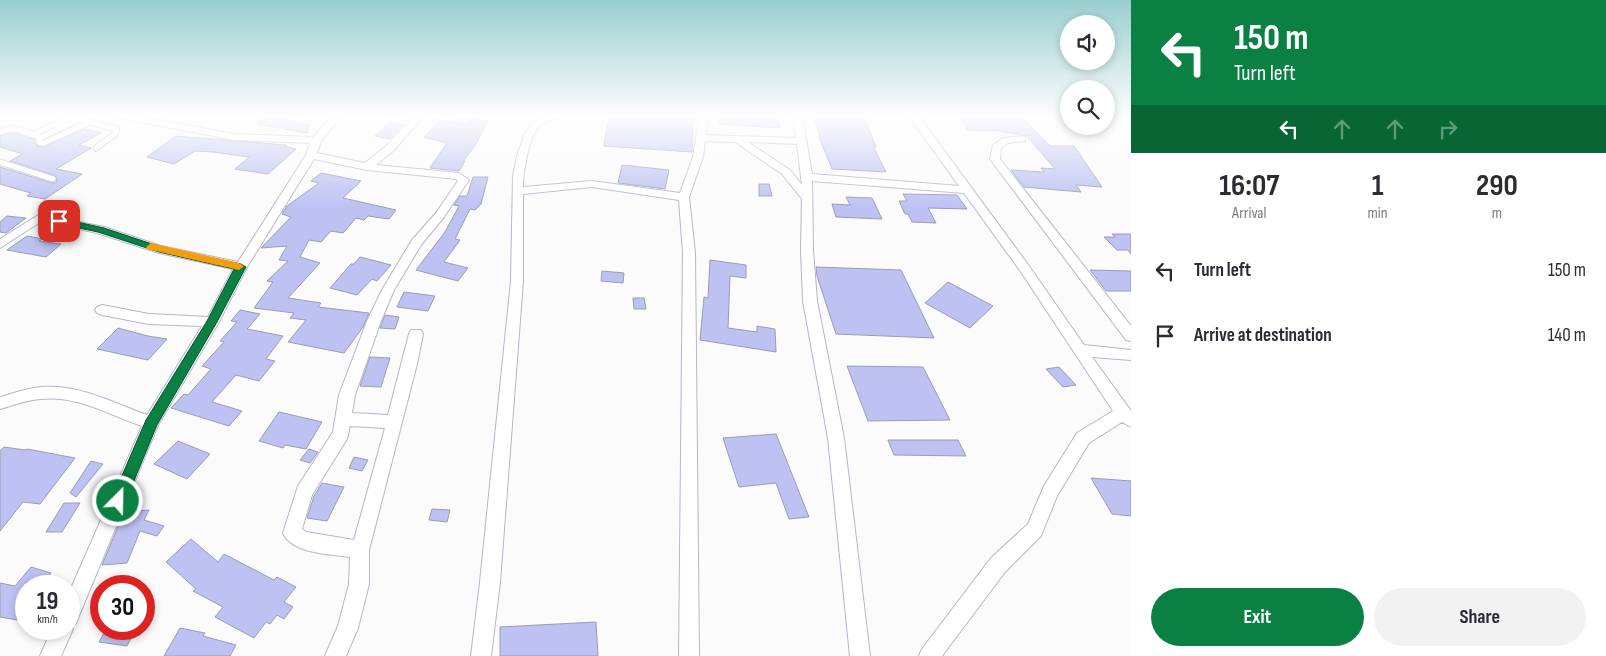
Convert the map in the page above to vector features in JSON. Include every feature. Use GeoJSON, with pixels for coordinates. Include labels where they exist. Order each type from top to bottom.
{"type":"FeatureCollection","features":[{"type":"Feature","properties":{"kind":"street"},"geometry":{"type":"LineString","coordinates":[[80,590],[151,423],[212,322],[241,267],[311,155],[314,146]]}},
{"type":"Feature","properties":{"kind":"street"},"geometry":{"type":"LineString","coordinates":[[367,167],[392,146]]}},
{"type":"Feature","properties":{"kind":"street"},"geometry":{"type":"LineString","coordinates":[[481,656],[490,582],[516,281],[518,176],[526,146]]}},
{"type":"Feature","properties":{"kind":"street"},"geometry":{"type":"LineString","coordinates":[[689,656],[689,282],[684,197],[700,146]]}},
{"type":"Feature","properties":{"kind":"street"},"geometry":{"type":"LineString","coordinates":[[747,146],[786,172],[808,200]]}},
{"type":"Feature","properties":{"kind":"street"},"geometry":{"type":"LineString","coordinates":[[803,146],[807,177],[807,250],[810,301],[836,438],[860,656]]}},
{"type":"Feature","properties":{"kind":"street"},"geometry":{"type":"LineString","coordinates":[[929,656],[998,564],[1035,530],[1050,492],[1083,438],[1127,417],[1025,269],[935,146]]}},
{"type":"Feature","properties":{"kind":"street"},"geometry":{"type":"LineString","coordinates":[[998,146],[996,147],[995,159],[1131,336]]}},
{"type":"Feature","properties":{"kind":"street"},"geometry":{"type":"LineString","coordinates":[[311,155],[367,167],[460,176],[464,180],[440,214],[416,243],[388,290],[374,320],[347,395],[341,434],[304,492],[292,533],[303,540],[360,550]]}},
{"type":"Feature","properties":{"kind":"street"},"geometry":{"type":"LineString","coordinates":[[807,177],[966,190]]}},
{"type":"Feature","properties":{"kind":"street"},"geometry":{"type":"LineString","coordinates":[[518,191],[592,184],[684,197]]}},
{"type":"Feature","properties":{"kind":"street"},"geometry":{"type":"LineString","coordinates":[[0,244],[40,217],[100,230],[159,249],[241,267]]}},
{"type":"Feature","properties":{"kind":"street"},"geometry":{"type":"LineString","coordinates":[[102,310],[149,319],[212,322]]}},
{"type":"Feature","properties":{"kind":"street"},"geometry":{"type":"LineString","coordinates":[[336,656],[348,628],[359,584],[360,550],[395,422],[416,334]]}},
{"type":"Feature","properties":{"kind":"street"},"geometry":{"type":"LineString","coordinates":[[1080,350],[1131,355]]}},
{"type":"Feature","properties":{"kind":"street"},"geometry":{"type":"LineString","coordinates":[[0,403],[43,393],[67,394],[90,400],[151,423]]}},
{"type":"Feature","properties":{"kind":"street"},"geometry":{"type":"LineString","coordinates":[[344,420],[395,422]]}},
{"type":"Feature","properties":{"kind":"street"},"geometry":{"type":"LineString","coordinates":[[50,656],[58,640]]}},
{"type":"Feature","properties":{"kind":"lane"},"geometry":{"type":"LineString","coordinates":[[96,148],[99,146]]}},
{"type":"Feature","properties":{"kind":"lane"},"geometry":{"type":"LineString","coordinates":[[0,162],[53,179]]}},
{"type":"Feature","properties":{"kind":"building"},"geometry":{"type":"Polygon","coordinates":[[[0,146],[81,146],[91,148],[56,169],[82,174],[45,199],[27,196],[31,193],[0,184],[0,167],[56,183],[57,179],[54,175],[10,161],[23,154],[0,146]]]}},
{"type":"Feature","properties":{"kind":"building"},"geometry":{"type":"Polygon","coordinates":[[[163,146],[285,146],[296,149],[268,174],[235,169],[249,157],[195,151],[174,164],[147,157],[163,146]]]}},
{"type":"Feature","properties":{"kind":"building"},"geometry":{"type":"Polygon","coordinates":[[[445,146],[475,146],[463,161],[465,161],[459,171],[430,168],[445,146]]]}},
{"type":"Feature","properties":{"kind":"building"},"geometry":{"type":"Polygon","coordinates":[[[604,146],[692,146],[692,152],[604,146]]]}},
{"type":"Feature","properties":{"kind":"building"},"geometry":{"type":"Polygon","coordinates":[[[822,146],[875,146],[876,147],[873,146],[886,172],[832,169],[822,146]]]}},
{"type":"Feature","properties":{"kind":"building"},"geometry":{"type":"Polygon","coordinates":[[[1035,146],[1074,146],[1102,187],[1076,185],[1081,192],[1024,187],[1011,170],[1044,172],[1041,168],[1055,169],[1035,146]]]}},
{"type":"Feature","properties":{"kind":"building"},"geometry":{"type":"Polygon","coordinates":[[[622,165],[669,170],[665,189],[618,183],[622,165]]]}},
{"type":"Feature","properties":{"kind":"building"},"geometry":{"type":"Polygon","coordinates":[[[321,173],[361,181],[343,198],[396,210],[389,219],[368,216],[364,220],[356,218],[343,233],[331,231],[321,242],[309,240],[300,257],[320,263],[288,298],[321,303],[318,307],[369,313],[363,327],[344,353],[288,342],[306,320],[290,318],[294,313],[254,308],[273,282],[267,281],[288,261],[279,260],[287,246],[261,248],[291,217],[282,214],[287,206],[319,183],[311,181],[321,173]]]}},
{"type":"Feature","properties":{"kind":"building"},"geometry":{"type":"Polygon","coordinates":[[[473,177],[488,177],[481,204],[475,210],[470,209],[455,239],[460,240],[444,262],[468,268],[458,281],[416,270],[445,232],[459,206],[454,205],[460,196],[467,196],[473,177]]]}},
{"type":"Feature","properties":{"kind":"building"},"geometry":{"type":"Polygon","coordinates":[[[759,184],[769,184],[772,196],[759,196],[759,184]]]}},
{"type":"Feature","properties":{"kind":"building"},"geometry":{"type":"Polygon","coordinates":[[[903,194],[957,195],[967,209],[928,208],[936,223],[912,222],[908,214],[905,214],[899,201],[907,201],[903,194]]]}},
{"type":"Feature","properties":{"kind":"building"},"geometry":{"type":"Polygon","coordinates":[[[846,197],[872,198],[882,219],[836,217],[832,204],[850,205],[846,197]]]}},
{"type":"Feature","properties":{"kind":"building"},"geometry":{"type":"Polygon","coordinates":[[[7,216],[26,218],[6,233],[0,232],[0,222],[7,216]]]}},
{"type":"Feature","properties":{"kind":"building"},"geometry":{"type":"Polygon","coordinates":[[[1112,234],[1131,234],[1131,254],[1128,250],[1117,250],[1104,237],[1115,237],[1112,234]]]}},
{"type":"Feature","properties":{"kind":"building"},"geometry":{"type":"Polygon","coordinates":[[[27,236],[43,239],[39,241],[61,244],[46,257],[7,250],[27,236]]]}},
{"type":"Feature","properties":{"kind":"building"},"geometry":{"type":"Polygon","coordinates":[[[360,257],[391,265],[377,281],[372,279],[357,295],[330,288],[351,264],[354,264],[360,257]]]}},
{"type":"Feature","properties":{"kind":"building"},"geometry":{"type":"Polygon","coordinates":[[[710,260],[746,265],[746,278],[730,276],[728,328],[757,332],[757,326],[775,329],[776,352],[700,340],[704,297],[708,298],[710,260]]]}},
{"type":"Feature","properties":{"kind":"building"},"geometry":{"type":"Polygon","coordinates":[[[816,267],[901,270],[934,338],[836,334],[817,276],[816,267]]]}},
{"type":"Feature","properties":{"kind":"building"},"geometry":{"type":"Polygon","coordinates":[[[1090,270],[1131,271],[1131,291],[1106,291],[1090,270]]]}},
{"type":"Feature","properties":{"kind":"building"},"geometry":{"type":"Polygon","coordinates":[[[602,271],[624,273],[623,283],[601,281],[602,271]]]}},
{"type":"Feature","properties":{"kind":"building"},"geometry":{"type":"Polygon","coordinates":[[[948,282],[993,306],[970,328],[925,303],[948,282]]]}},
{"type":"Feature","properties":{"kind":"building"},"geometry":{"type":"Polygon","coordinates":[[[404,292],[435,296],[428,311],[397,307],[404,292]]]}},
{"type":"Feature","properties":{"kind":"building"},"geometry":{"type":"Polygon","coordinates":[[[633,298],[644,298],[646,309],[634,309],[633,298]]]}},
{"type":"Feature","properties":{"kind":"building"},"geometry":{"type":"Polygon","coordinates":[[[240,310],[260,314],[247,329],[283,336],[266,359],[275,361],[259,381],[236,375],[212,402],[242,411],[229,426],[171,408],[184,394],[188,395],[211,369],[202,366],[224,342],[220,341],[237,322],[231,321],[240,310]]]}},
{"type":"Feature","properties":{"kind":"building"},"geometry":{"type":"Polygon","coordinates":[[[385,315],[399,317],[395,329],[380,328],[385,315]]]}},
{"type":"Feature","properties":{"kind":"building"},"geometry":{"type":"Polygon","coordinates":[[[118,328],[167,339],[148,360],[97,349],[118,328]]]}},
{"type":"Feature","properties":{"kind":"building"},"geometry":{"type":"Polygon","coordinates":[[[370,357],[390,358],[381,387],[360,386],[370,357]]]}},
{"type":"Feature","properties":{"kind":"building"},"geometry":{"type":"Polygon","coordinates":[[[847,366],[923,367],[950,420],[868,421],[847,366]]]}},
{"type":"Feature","properties":{"kind":"building"},"geometry":{"type":"Polygon","coordinates":[[[1059,367],[1076,385],[1063,387],[1046,369],[1059,367]]]}},
{"type":"Feature","properties":{"kind":"building"},"geometry":{"type":"Polygon","coordinates":[[[279,412],[322,422],[306,449],[285,445],[283,448],[259,441],[279,412]]]}},
{"type":"Feature","properties":{"kind":"building"},"geometry":{"type":"Polygon","coordinates":[[[776,434],[809,517],[789,519],[776,483],[739,487],[723,438],[776,434]]]}},
{"type":"Feature","properties":{"kind":"building"},"geometry":{"type":"Polygon","coordinates":[[[888,440],[958,440],[966,456],[894,455],[888,440]]]}},
{"type":"Feature","properties":{"kind":"building"},"geometry":{"type":"Polygon","coordinates":[[[178,441],[210,454],[187,479],[154,464],[178,441]]]}},
{"type":"Feature","properties":{"kind":"building"},"geometry":{"type":"Polygon","coordinates":[[[4,447],[27,449],[75,458],[40,504],[23,502],[0,531],[0,451],[4,447]]]}},
{"type":"Feature","properties":{"kind":"building"},"geometry":{"type":"Polygon","coordinates":[[[309,449],[318,452],[310,463],[300,460],[309,449]]]}},
{"type":"Feature","properties":{"kind":"building"},"geometry":{"type":"Polygon","coordinates":[[[354,457],[368,460],[362,471],[349,468],[354,457]]]}},
{"type":"Feature","properties":{"kind":"building"},"geometry":{"type":"Polygon","coordinates":[[[91,461],[103,464],[76,497],[70,493],[91,461]]]}},
{"type":"Feature","properties":{"kind":"building"},"geometry":{"type":"Polygon","coordinates":[[[1091,478],[1131,481],[1131,516],[1112,514],[1091,478]]]}},
{"type":"Feature","properties":{"kind":"building"},"geometry":{"type":"Polygon","coordinates":[[[322,483],[344,487],[327,521],[307,518],[314,496],[322,483]]]}},
{"type":"Feature","properties":{"kind":"building"},"geometry":{"type":"Polygon","coordinates":[[[64,503],[80,503],[62,532],[46,532],[64,503]]]}},
{"type":"Feature","properties":{"kind":"building"},"geometry":{"type":"Polygon","coordinates":[[[432,509],[450,510],[447,522],[429,520],[432,509]]]}},
{"type":"Feature","properties":{"kind":"building"},"geometry":{"type":"Polygon","coordinates":[[[149,510],[144,520],[164,526],[157,536],[140,531],[127,563],[102,565],[124,512],[149,510]]]}},
{"type":"Feature","properties":{"kind":"building"},"geometry":{"type":"Polygon","coordinates":[[[191,539],[218,562],[224,554],[274,580],[277,577],[296,587],[284,602],[293,607],[284,619],[277,615],[270,624],[266,622],[254,638],[215,617],[223,607],[193,591],[196,589],[166,562],[191,539]]]}},
{"type":"Feature","properties":{"kind":"building"},"geometry":{"type":"Polygon","coordinates":[[[31,567],[51,573],[49,575],[24,575],[31,567]]]}},
{"type":"Feature","properties":{"kind":"building"},"geometry":{"type":"Polygon","coordinates":[[[0,583],[15,586],[15,620],[0,617],[0,583]]]}},
{"type":"Feature","properties":{"kind":"building"},"geometry":{"type":"Polygon","coordinates":[[[596,622],[598,656],[500,656],[500,627],[596,622]]]}},
{"type":"Feature","properties":{"kind":"building"},"geometry":{"type":"Polygon","coordinates":[[[180,628],[205,633],[203,636],[236,645],[230,656],[164,656],[180,628]]]}},
{"type":"Feature","properties":{"kind":"building"},"geometry":{"type":"Polygon","coordinates":[[[100,640],[130,640],[127,646],[99,642],[100,640]]]}},
{"type":"Feature","properties":{"kind":"slow traffic"},"geometry":{"type":"LineString","coordinates":[[151,247],[239,266]]}},
{"type":"Feature","properties":{"kind":"route"},"geometry":{"type":"LineString","coordinates":[[59,221],[100,230],[159,249],[241,267],[212,322],[151,423],[118,501]]}}]}
